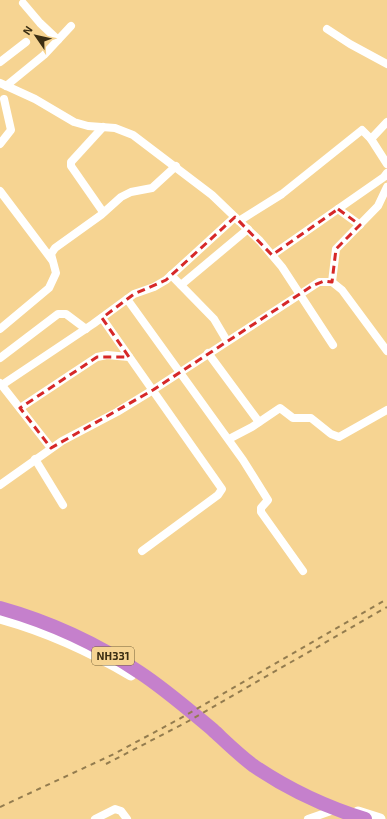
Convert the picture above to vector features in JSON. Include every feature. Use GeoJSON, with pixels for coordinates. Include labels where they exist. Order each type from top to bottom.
{"type":"FeatureCollection","features":[{"type":"Feature","properties":{"kind":"highway","name":"NH331"},"geometry":{"type":"LineString","coordinates":[[0,607],[43,621],[103,649],[140,672],[182,704],[253,765],[275,779],[315,800],[365,819]]}},
{"type":"Feature","properties":{"kind":"street"},"geometry":{"type":"LineString","coordinates":[[23,2],[40,23],[58,40]]}},
{"type":"Feature","properties":{"kind":"street"},"geometry":{"type":"LineString","coordinates":[[3,84],[44,55],[71,26]]}},
{"type":"Feature","properties":{"kind":"street"},"geometry":{"type":"LineString","coordinates":[[327,29],[350,44],[387,64]]}},
{"type":"Feature","properties":{"kind":"street"},"geometry":{"type":"LineString","coordinates":[[0,62],[26,42]]}},
{"type":"Feature","properties":{"kind":"street"},"geometry":{"type":"LineString","coordinates":[[3,84],[35,99],[74,122],[88,126],[121,129],[133,135],[176,166],[212,195],[248,229],[272,255],[300,294],[333,345]]}},
{"type":"Feature","properties":{"kind":"street"},"geometry":{"type":"LineString","coordinates":[[0,144],[11,130],[2,102],[14,89]]}},
{"type":"Feature","properties":{"kind":"street"},"geometry":{"type":"LineString","coordinates":[[372,139],[387,122]]}},
{"type":"Feature","properties":{"kind":"street"},"geometry":{"type":"LineString","coordinates":[[103,127],[71,162],[71,166],[103,212]]}},
{"type":"Feature","properties":{"kind":"street"},"geometry":{"type":"LineString","coordinates":[[51,448],[1,384],[86,329],[127,299],[140,291],[160,284],[237,219],[282,194],[362,131],[365,131],[372,139],[387,164]]}},
{"type":"Feature","properties":{"kind":"street"},"geometry":{"type":"LineString","coordinates":[[0,329],[49,288],[56,273],[51,254],[55,248],[125,194],[152,188],[176,166]]}},
{"type":"Feature","properties":{"kind":"street"},"geometry":{"type":"LineString","coordinates":[[272,255],[386,176]]}},
{"type":"Feature","properties":{"kind":"street"},"geometry":{"type":"LineString","coordinates":[[332,282],[336,250],[378,206],[387,186]]}},
{"type":"Feature","properties":{"kind":"street"},"geometry":{"type":"LineString","coordinates":[[0,191],[52,261]]}},
{"type":"Feature","properties":{"kind":"street"},"geometry":{"type":"LineString","coordinates":[[338,209],[360,225]]}},
{"type":"Feature","properties":{"kind":"street"},"geometry":{"type":"LineString","coordinates":[[181,284],[248,229]]}},
{"type":"Feature","properties":{"kind":"street"},"geometry":{"type":"LineString","coordinates":[[171,275],[214,319],[227,340]]}},
{"type":"Feature","properties":{"kind":"street"},"geometry":{"type":"LineString","coordinates":[[0,485],[51,448],[153,390],[227,340],[319,282],[332,282],[342,290],[387,351]]}},
{"type":"Feature","properties":{"kind":"street"},"geometry":{"type":"LineString","coordinates":[[127,299],[229,439],[268,500],[261,508],[261,512],[303,571]]}},
{"type":"Feature","properties":{"kind":"street"},"geometry":{"type":"LineString","coordinates":[[0,358],[58,314],[66,314],[86,329]]}},
{"type":"Feature","properties":{"kind":"street"},"geometry":{"type":"LineString","coordinates":[[102,318],[220,485],[222,491],[142,550]]}},
{"type":"Feature","properties":{"kind":"street"},"geometry":{"type":"LineString","coordinates":[[208,353],[259,422]]}},
{"type":"Feature","properties":{"kind":"street"},"geometry":{"type":"LineString","coordinates":[[20,408],[96,357],[106,355],[129,357]]}},
{"type":"Feature","properties":{"kind":"street"},"geometry":{"type":"LineString","coordinates":[[229,439],[280,408],[293,418],[309,418],[331,434],[339,437],[387,410]]}},
{"type":"Feature","properties":{"kind":"street"},"geometry":{"type":"LineString","coordinates":[[35,459],[64,505]]}},
{"type":"Feature","properties":{"kind":"street"},"geometry":{"type":"LineString","coordinates":[[0,607],[44,618],[105,646],[143,669],[191,707],[185,713]]}},
{"type":"Feature","properties":{"kind":"street"},"geometry":{"type":"LineString","coordinates":[[0,618],[48,633],[98,654],[136,678],[185,713],[251,768],[278,786],[331,811],[353,819]]}},
{"type":"Feature","properties":{"kind":"street"},"geometry":{"type":"LineString","coordinates":[[196,723],[203,714],[238,746],[283,779],[348,809],[380,819]]}},
{"type":"Feature","properties":{"kind":"street"},"geometry":{"type":"LineString","coordinates":[[94,819],[115,809],[121,811],[127,819]]}},
{"type":"Feature","properties":{"kind":"street"},"geometry":{"type":"LineString","coordinates":[[308,819],[331,811]]}},
{"type":"Feature","properties":{"kind":"highlighted area"},"geometry":{"type":"Polygon","coordinates":[[[338,209],[360,225],[336,249],[332,282],[324,281],[312,286],[153,390],[51,448],[20,408],[97,357],[129,357],[102,318],[134,294],[166,280],[235,217],[272,255],[338,209]]]}},
{"type":"Feature","properties":{"kind":"railway"},"geometry":{"type":"LineString","coordinates":[[0,807],[114,754],[179,719],[387,599]]}},
{"type":"Feature","properties":{"kind":"railway"},"geometry":{"type":"LineString","coordinates":[[106,764],[185,723],[387,607]]}}]}
